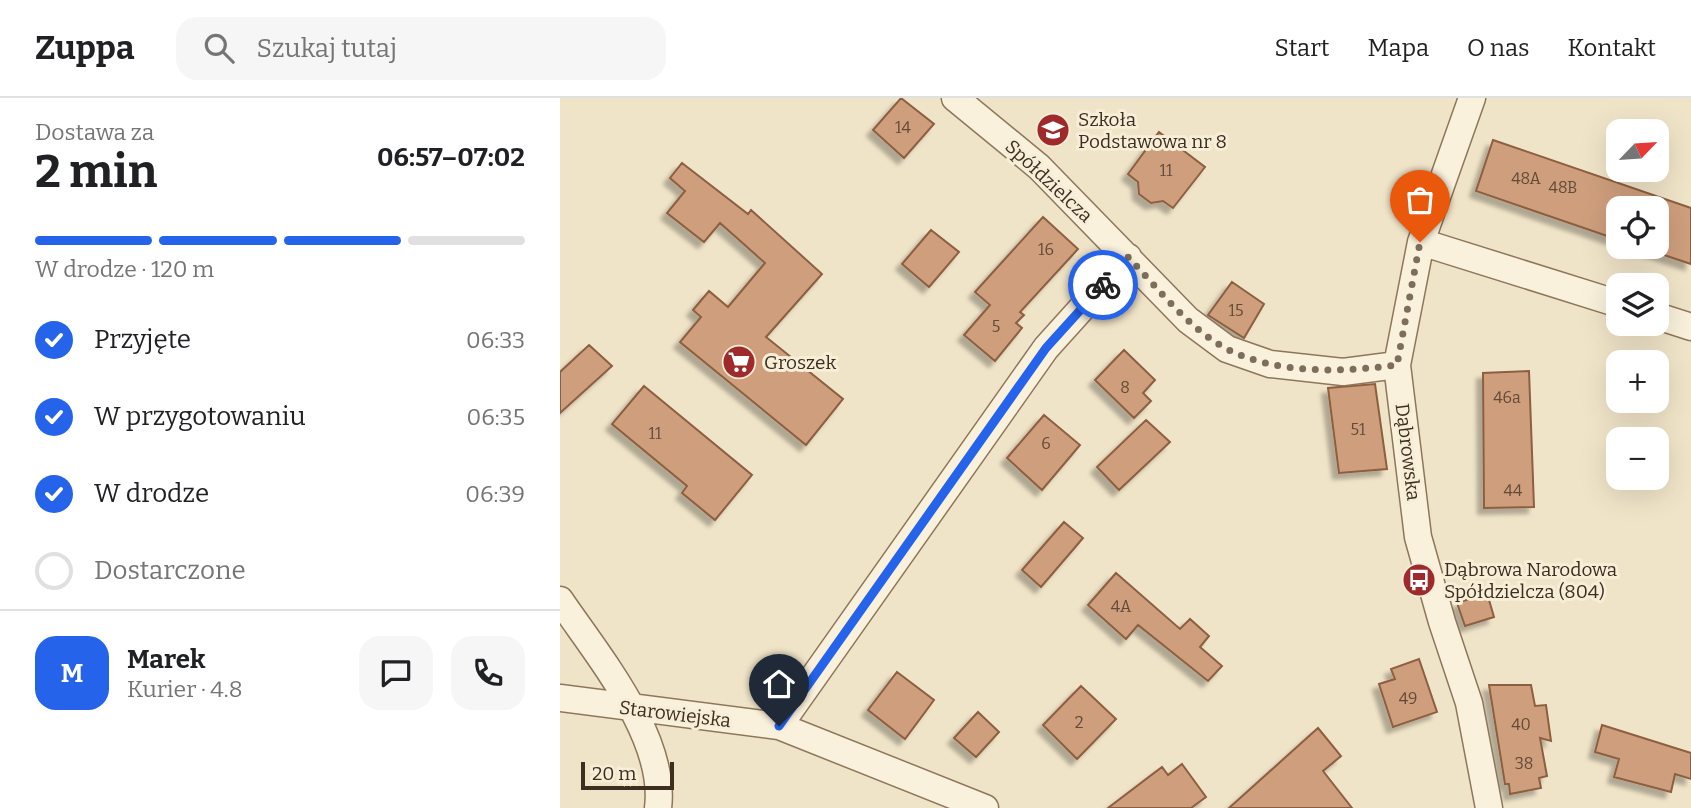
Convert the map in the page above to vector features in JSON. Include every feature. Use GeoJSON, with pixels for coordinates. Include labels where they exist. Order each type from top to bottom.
{"type":"FeatureCollection","features":[{"type":"Feature","properties":{"kind":"street","name":"Spółdzielcza"},"geometry":{"type":"LineString","coordinates":[[955,98],[1039,167],[1188,320],[1227,349],[1270,363],[1343,372],[1397,365]]}},
{"type":"Feature","properties":{"kind":"street","name":"Dąbrowska"},"geometry":{"type":"LineString","coordinates":[[1472,98],[1420,242],[1397,365],[1419,537],[1442,622],[1469,703],[1489,808]]}},
{"type":"Feature","properties":{"kind":"street"},"geometry":{"type":"LineString","coordinates":[[1420,242],[1606,300]]}},
{"type":"Feature","properties":{"kind":"street"},"geometry":{"type":"LineString","coordinates":[[779,726],[1046,348],[1128,257]]}},
{"type":"Feature","properties":{"kind":"street"},"geometry":{"type":"LineString","coordinates":[[1669,320],[1691,327]]}},
{"type":"Feature","properties":{"kind":"street"},"geometry":{"type":"LineString","coordinates":[[560,600],[635,710],[660,787],[658,808]]}},
{"type":"Feature","properties":{"kind":"street","name":"Starowiejska"},"geometry":{"type":"LineString","coordinates":[[560,698],[635,710],[779,726],[985,808]]}},
{"type":"Feature","properties":{"kind":"building"},"geometry":{"type":"Polygon","coordinates":[[[901,98],[934,124],[904,158],[873,130],[901,98]]]}},
{"type":"Feature","properties":{"kind":"building"},"geometry":{"type":"Polygon","coordinates":[[[1159,132],[1205,167],[1173,208],[1163,201],[1151,203],[1139,194],[1138,182],[1128,174],[1159,132]]]}},
{"type":"Feature","properties":{"kind":"building"},"geometry":{"type":"Polygon","coordinates":[[[1493,140],[1606,179],[1606,182],[1615,182],[1656,196],[1606,196],[1606,236],[1476,191],[1493,140]]]}},
{"type":"Feature","properties":{"kind":"building"},"geometry":{"type":"Polygon","coordinates":[[[682,163],[748,214],[751,210],[822,274],[766,337],[843,399],[806,445],[680,342],[701,317],[693,310],[709,291],[728,307],[765,263],[720,223],[704,242],[667,213],[685,191],[670,178],[682,163]]]}},
{"type":"Feature","properties":{"kind":"building"},"geometry":{"type":"Polygon","coordinates":[[[1669,200],[1691,208],[1691,264],[1669,257],[1669,200]]]}},
{"type":"Feature","properties":{"kind":"building"},"geometry":{"type":"Polygon","coordinates":[[[1043,217],[1078,249],[1020,312],[1024,315],[1016,323],[1022,328],[995,361],[964,335],[990,305],[975,292],[1043,217]]]}},
{"type":"Feature","properties":{"kind":"building"},"geometry":{"type":"Polygon","coordinates":[[[931,230],[959,252],[929,287],[902,264],[931,230]]]}},
{"type":"Feature","properties":{"kind":"building"},"geometry":{"type":"Polygon","coordinates":[[[1232,282],[1264,304],[1244,338],[1208,315],[1232,282]]]}},
{"type":"Feature","properties":{"kind":"building"},"geometry":{"type":"Polygon","coordinates":[[[589,345],[612,366],[560,413],[560,372],[589,345]]]}},
{"type":"Feature","properties":{"kind":"building"},"geometry":{"type":"Polygon","coordinates":[[[1124,350],[1155,380],[1143,393],[1151,401],[1134,418],[1095,380],[1124,350]]]}},
{"type":"Feature","properties":{"kind":"building"},"geometry":{"type":"Polygon","coordinates":[[[1529,371],[1534,507],[1484,508],[1483,373],[1529,371]]]}},
{"type":"Feature","properties":{"kind":"building"},"geometry":{"type":"Polygon","coordinates":[[[1375,384],[1387,469],[1339,473],[1328,388],[1375,384]]]}},
{"type":"Feature","properties":{"kind":"building"},"geometry":{"type":"Polygon","coordinates":[[[644,386],[752,475],[715,520],[682,493],[687,486],[612,424],[644,386]]]}},
{"type":"Feature","properties":{"kind":"building"},"geometry":{"type":"Polygon","coordinates":[[[1044,415],[1080,445],[1042,490],[1007,458],[1044,415]]]}},
{"type":"Feature","properties":{"kind":"building"},"geometry":{"type":"Polygon","coordinates":[[[1146,420],[1170,442],[1119,490],[1097,467],[1146,420]]]}},
{"type":"Feature","properties":{"kind":"building"},"geometry":{"type":"Polygon","coordinates":[[[1064,522],[1083,538],[1041,587],[1022,570],[1064,522]]]}},
{"type":"Feature","properties":{"kind":"building"},"geometry":{"type":"Polygon","coordinates":[[[1116,573],[1180,629],[1190,619],[1209,636],[1200,647],[1222,666],[1208,681],[1138,625],[1126,639],[1088,605],[1116,573]]]}},
{"type":"Feature","properties":{"kind":"building"},"geometry":{"type":"Polygon","coordinates":[[[1487,593],[1494,617],[1465,626],[1457,603],[1487,593]]]}},
{"type":"Feature","properties":{"kind":"building"},"geometry":{"type":"Polygon","coordinates":[[[1419,659],[1437,712],[1393,727],[1379,684],[1395,679],[1391,669],[1419,659]]]}},
{"type":"Feature","properties":{"kind":"building"},"geometry":{"type":"Polygon","coordinates":[[[897,672],[934,700],[905,739],[868,710],[897,672]]]}},
{"type":"Feature","properties":{"kind":"building"},"geometry":{"type":"Polygon","coordinates":[[[1489,685],[1531,685],[1535,706],[1546,705],[1551,741],[1540,738],[1547,776],[1539,778],[1541,788],[1510,794],[1509,784],[1505,784],[1489,685]]]}},
{"type":"Feature","properties":{"kind":"building"},"geometry":{"type":"Polygon","coordinates":[[[1081,686],[1116,719],[1077,759],[1043,725],[1081,686]]]}},
{"type":"Feature","properties":{"kind":"building"},"geometry":{"type":"Polygon","coordinates":[[[978,712],[999,732],[976,757],[954,738],[978,712]]]}},
{"type":"Feature","properties":{"kind":"building"},"geometry":{"type":"Polygon","coordinates":[[[1602,725],[1691,753],[1691,779],[1675,774],[1671,792],[1614,777],[1619,759],[1595,752],[1602,725]]]}},
{"type":"Feature","properties":{"kind":"building"},"geometry":{"type":"Polygon","coordinates":[[[1318,728],[1341,756],[1323,771],[1352,808],[1229,808],[1318,728]]]}},
{"type":"Feature","properties":{"kind":"building"},"geometry":{"type":"Polygon","coordinates":[[[1182,764],[1206,797],[1191,808],[1108,808],[1162,767],[1168,775],[1182,764]]]}},
{"type":"Feature","properties":{"kind":"way so far"},"geometry":{"type":"LineString","coordinates":[[1103,285],[1128,257],[1188,320],[1227,349],[1270,363],[1343,372],[1397,365],[1420,242]]}},
{"type":"Feature","properties":{"kind":"place","name":"Szkoła Podstawowa nr 8"},"geometry":{"type":"Point","coordinates":[1053,130]}},
{"type":"Feature","properties":{"kind":"place","name":"Groszek"},"geometry":{"type":"Point","coordinates":[739,362]}},
{"type":"Feature","properties":{"kind":"place","name":"Dąbrowa Narodowa Spółdzielcza (804)"},"geometry":{"type":"Point","coordinates":[1419,580]}},
{"type":"Feature","properties":{"kind":"route"},"geometry":{"type":"LineString","coordinates":[[779,726],[1046,348],[1103,285]]}}]}
